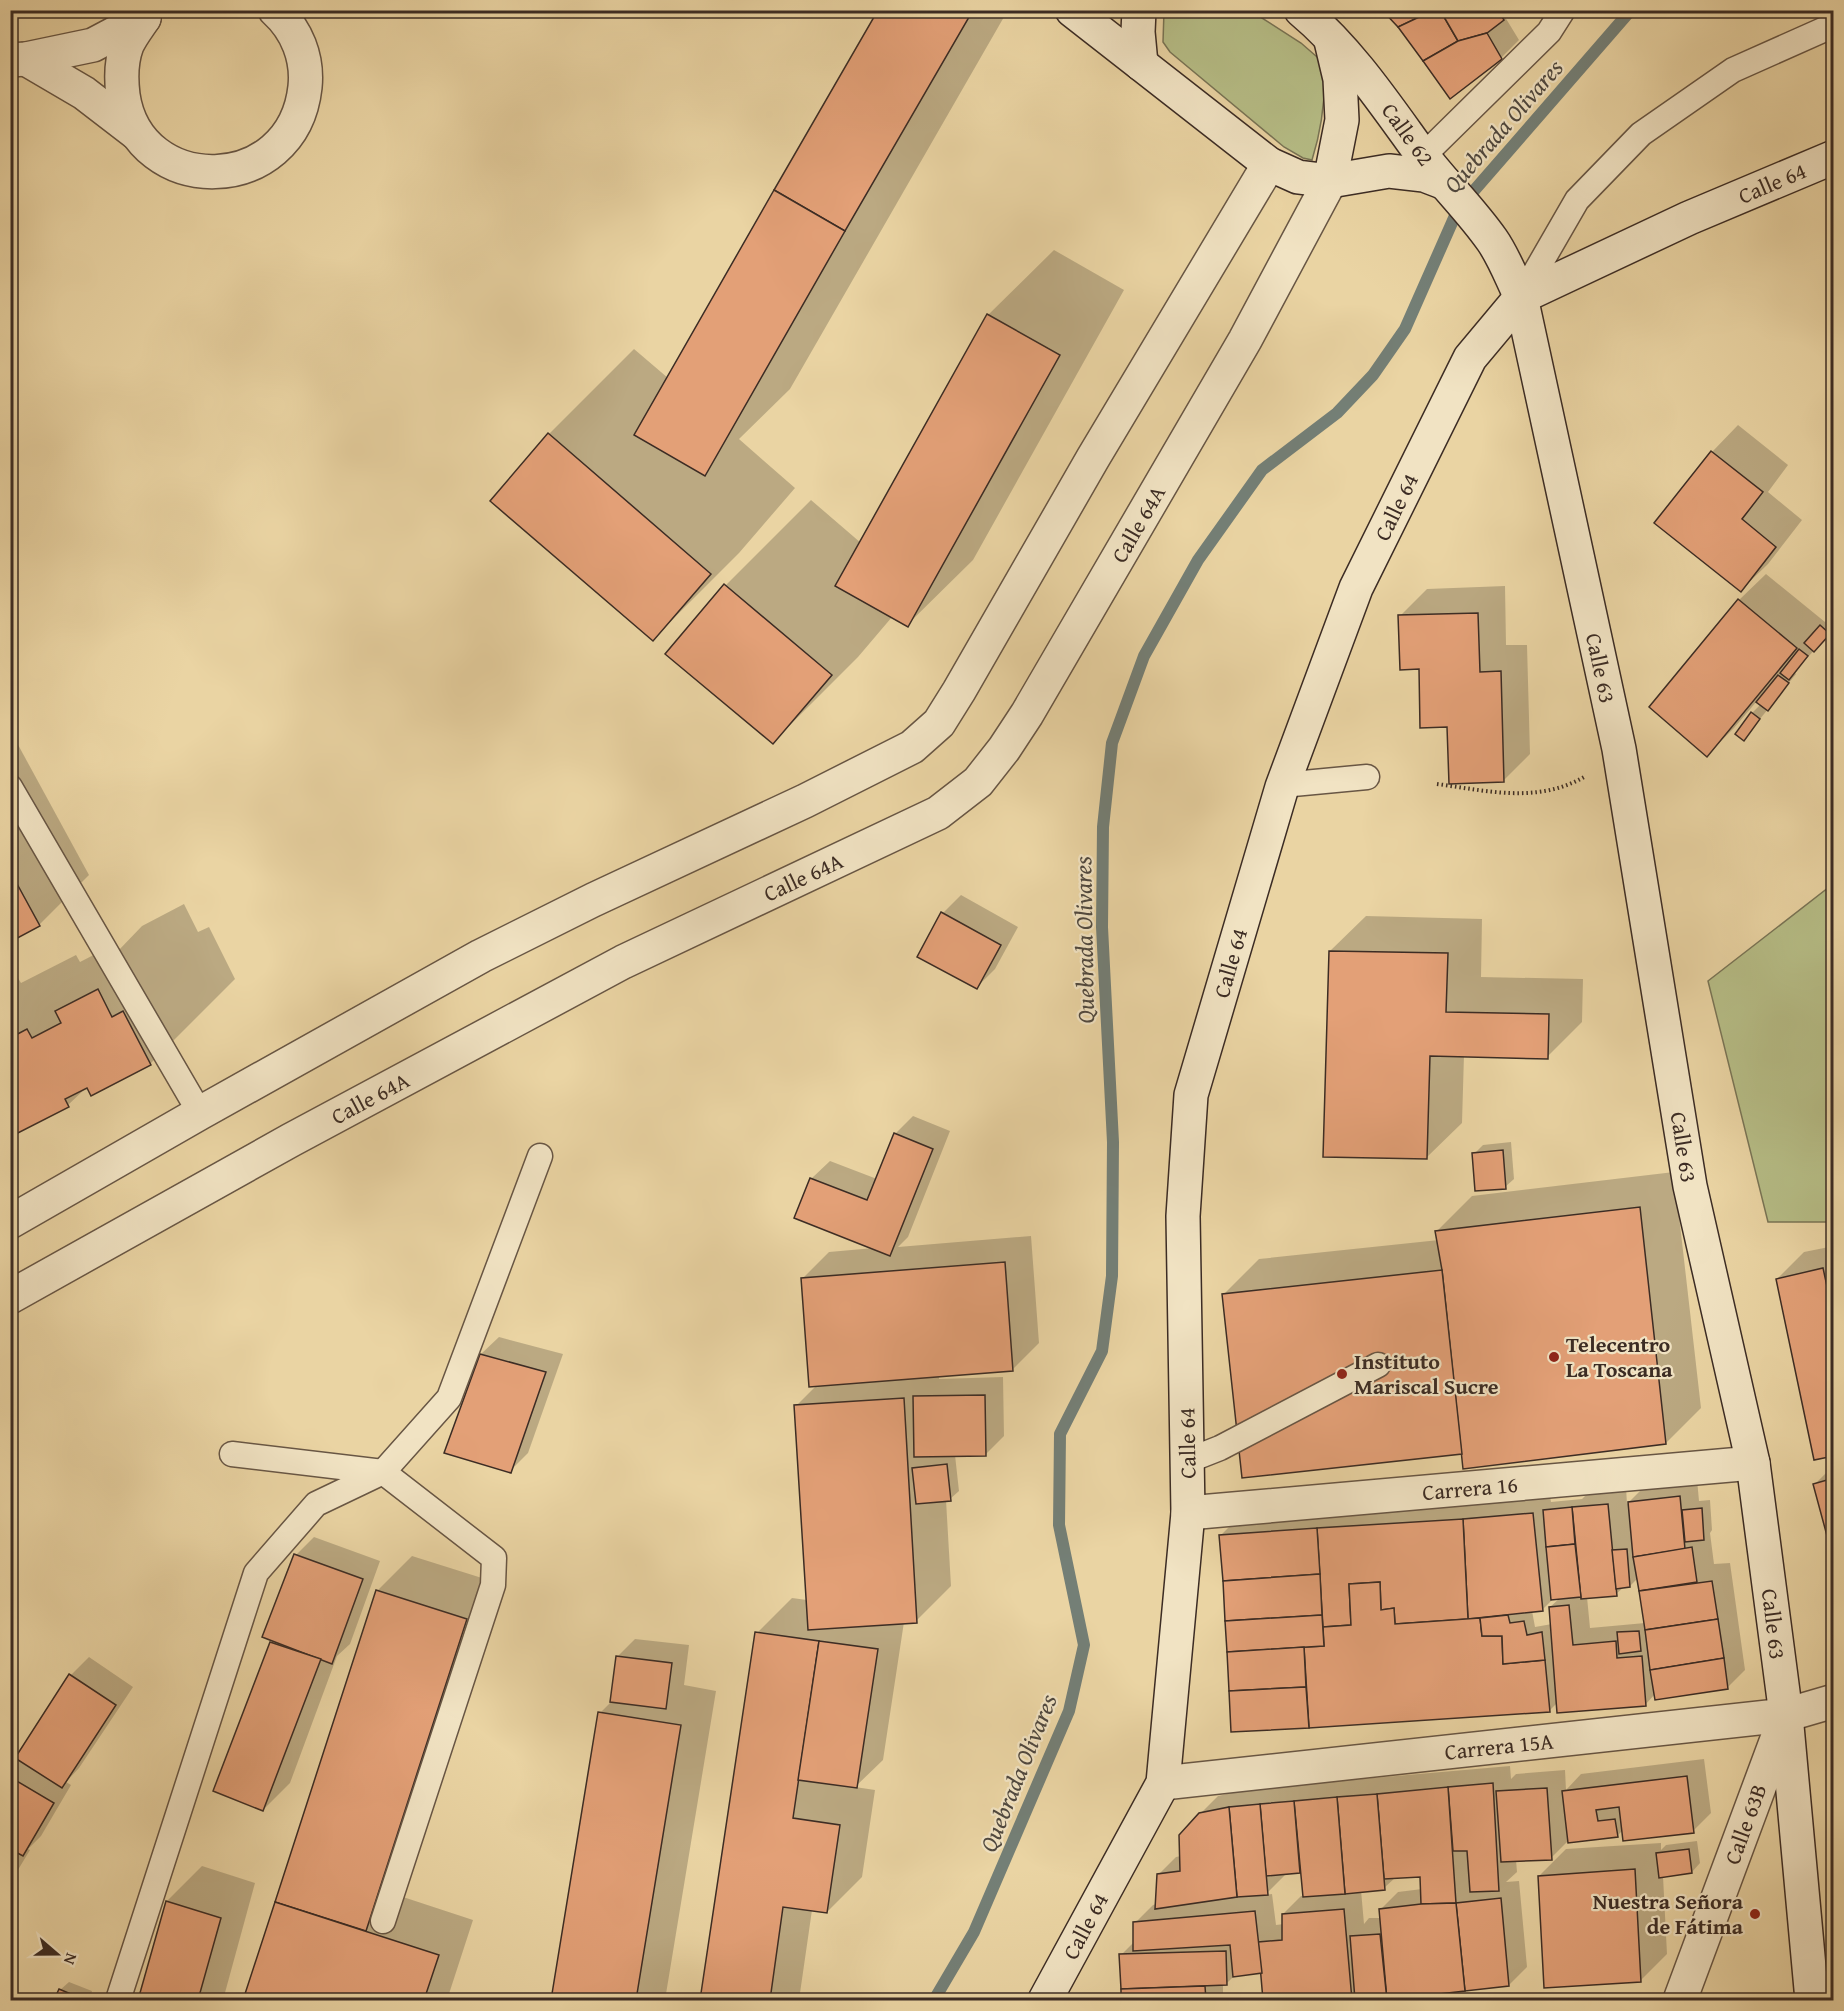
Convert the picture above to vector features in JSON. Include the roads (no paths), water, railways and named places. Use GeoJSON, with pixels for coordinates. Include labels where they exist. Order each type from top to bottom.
{"type":"FeatureCollection","features":[{"type":"Feature","properties":{"kind":"street"},"geometry":{"type":"LineString","coordinates":[[18,59],[84,93],[140,137],[162,158],[189,170],[218,173],[247,167],[272,152],[291,131],[303,104],[307,75],[300,45],[286,20],[275,10]]}},
{"type":"Feature","properties":{"kind":"street"},"geometry":{"type":"LineString","coordinates":[[1072,10],[1269,164],[1298,177],[1330,181],[1389,171],[1424,175],[1447,185]]}},
{"type":"Feature","properties":{"kind":"street"},"geometry":{"type":"LineString","coordinates":[[1139,10],[1138,32],[1141,64]]}},
{"type":"Feature","properties":{"kind":"street","name":"Calle 62"},"geometry":{"type":"LineString","coordinates":[[1301,10],[1330,36],[1395,115],[1423,156],[1494,241],[1521,297]]}},
{"type":"Feature","properties":{"kind":"street"},"geometry":{"type":"LineString","coordinates":[[140,137],[125,109],[121,77],[127,46],[148,14]]}},
{"type":"Feature","properties":{"kind":"street"},"geometry":{"type":"LineString","coordinates":[[18,59],[93,45],[148,14]]}},
{"type":"Feature","properties":{"kind":"street","name":"Calle 64A"},"geometry":{"type":"LineString","coordinates":[[10,1297],[291,1140],[623,962],[938,813],[978,782],[1004,750],[1027,714],[1245,340],[1330,181],[1342,120],[1341,79],[1330,36]]}},
{"type":"Feature","properties":{"kind":"street","name":"Calle 64"},"geometry":{"type":"LineString","coordinates":[[1045,2001],[1163,1783],[1188,1513],[1184,1216],[1191,1095],[1282,787],[1356,588],[1470,358],[1521,297],[1689,218],[1833,157]]}},
{"type":"Feature","properties":{"kind":"street"},"geometry":{"type":"LineString","coordinates":[[10,1222],[481,956],[593,900],[805,801],[912,747],[939,723],[959,691],[1093,458],[1269,164]]}},
{"type":"Feature","properties":{"kind":"street","name":"Calle 63"},"geometry":{"type":"LineString","coordinates":[[1521,297],[1619,749],[1690,1186],[1753,1463],[1786,1714],[1812,2001]]}},
{"type":"Feature","properties":{"kind":"street","name":"Carrera 16"},"geometry":{"type":"LineString","coordinates":[[1188,1513],[1753,1463]]}},
{"type":"Feature","properties":{"kind":"street","name":"Carrera 15A"},"geometry":{"type":"LineString","coordinates":[[1163,1783],[1786,1714],[1833,1701]]}},
{"type":"Feature","properties":{"kind":"street","name":"Calle 63B"},"geometry":{"type":"LineString","coordinates":[[1680,2001],[1786,1714]]}},
{"type":"Feature","properties":{"kind":"lane"},"geometry":{"type":"LineString","coordinates":[[1423,156],[1549,32],[1563,10]]}},
{"type":"Feature","properties":{"kind":"lane"},"geometry":{"type":"LineString","coordinates":[[1521,297],[1577,200],[1641,134],[1733,70],[1833,25]]}},
{"type":"Feature","properties":{"kind":"lane"},"geometry":{"type":"LineString","coordinates":[[1282,787],[1293,783],[1367,777]]}},
{"type":"Feature","properties":{"kind":"lane"},"geometry":{"type":"LineString","coordinates":[[10,787],[200,1113]]}},
{"type":"Feature","properties":{"kind":"lane"},"geometry":{"type":"LineString","coordinates":[[118,2001],[256,1573],[316,1504],[383,1472],[449,1398],[540,1156]]}},
{"type":"Feature","properties":{"kind":"lane"},"geometry":{"type":"LineString","coordinates":[[1187,1461],[1220,1448],[1378,1365]]}},
{"type":"Feature","properties":{"kind":"lane"},"geometry":{"type":"LineString","coordinates":[[232,1454],[383,1472],[494,1558],[493,1585],[383,1921]]}},
{"type":"Feature","properties":{"kind":"waterway","name":"Quebrada Olivares"},"geometry":{"type":"LineString","coordinates":[[934,2000],[974,1932],[1069,1711],[1084,1645],[1059,1525],[1060,1434],[1102,1351],[1112,1276],[1113,1142],[1102,927],[1103,827],[1112,743],[1144,656],[1198,560],[1262,470],[1337,413],[1373,375],[1405,329],[1458,209],[1631,10]]}},
{"type":"Feature","properties":{"kind":"place","name":"Telecentro La Toscana"},"geometry":{"type":"Point","coordinates":[1554,1357]}},
{"type":"Feature","properties":{"kind":"place","name":"Instituto Mariscal Sucre"},"geometry":{"type":"Point","coordinates":[1342,1374]}},
{"type":"Feature","properties":{"kind":"place","name":"Nuestra Señora de Fátima"},"geometry":{"type":"Point","coordinates":[1755,1914]}}]}
